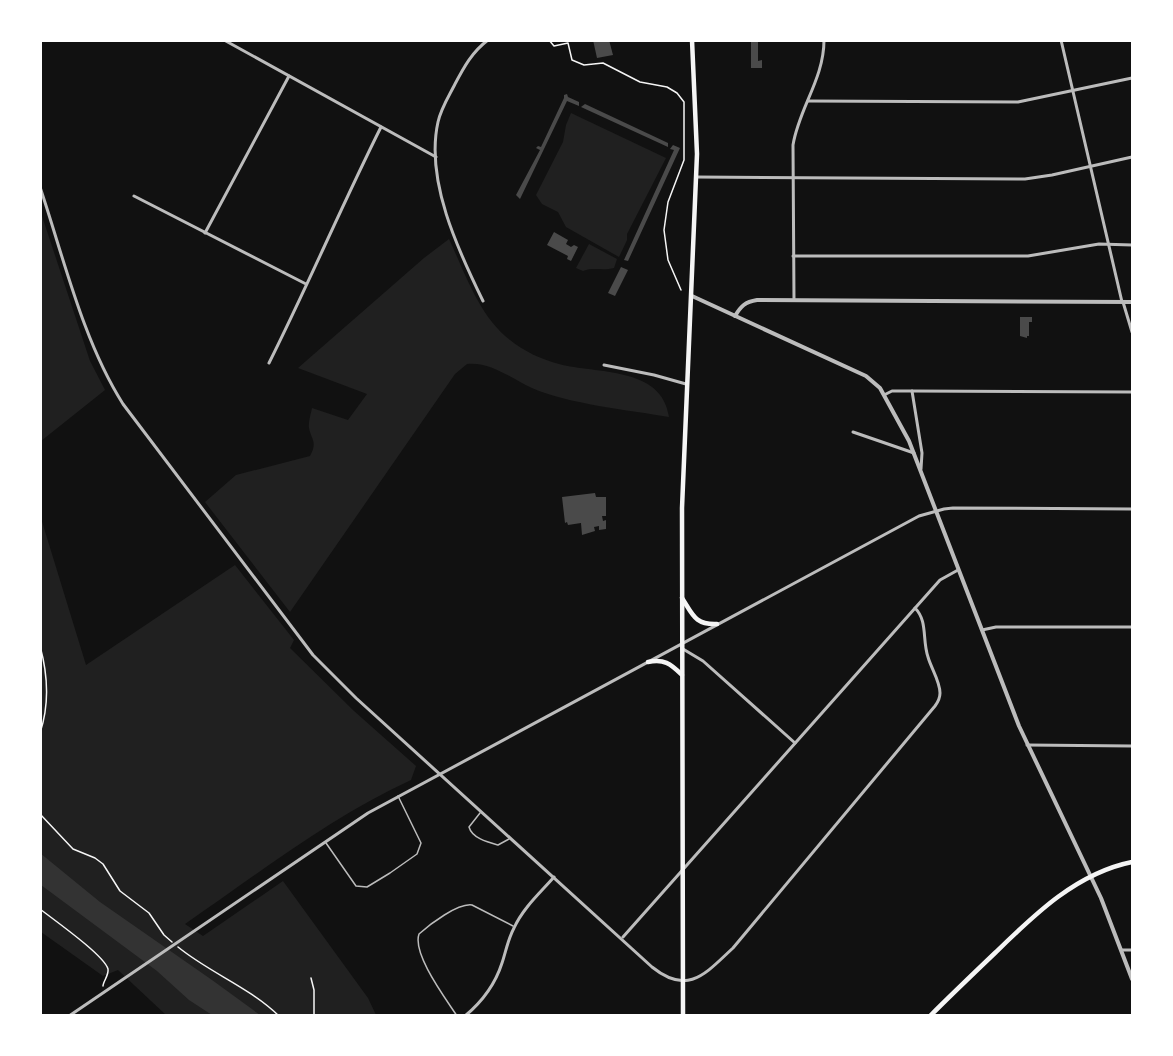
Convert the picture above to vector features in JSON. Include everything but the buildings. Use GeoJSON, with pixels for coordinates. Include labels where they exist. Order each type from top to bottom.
{"type":"FeatureCollection","features":[{"type":"Feature","properties":{"kind":"main road"},"geometry":{"type":"LineString","coordinates":[[683,1016],[682,508],[696,177],[692,40]]}},
{"type":"Feature","properties":{"kind":"main road"},"geometry":{"type":"LineString","coordinates":[[682,598],[697,620],[708,625],[717,624]]}},
{"type":"Feature","properties":{"kind":"main road"},"geometry":{"type":"LineString","coordinates":[[648,662],[663,660],[674,666],[682,675]]}},
{"type":"Feature","properties":{"kind":"main road"},"geometry":{"type":"LineString","coordinates":[[930,1016],[1049,902],[1092,877],[1132,862]]}},
{"type":"Feature","properties":{"kind":"street"},"geometry":{"type":"LineString","coordinates":[[224,40],[436,157]]}},
{"type":"Feature","properties":{"kind":"street"},"geometry":{"type":"LineString","coordinates":[[483,301],[446,215],[436,157],[440,114],[466,63],[488,40]]}},
{"type":"Feature","properties":{"kind":"street"},"geometry":{"type":"LineString","coordinates":[[794,300],[792,178],[795,135],[820,72],[824,40]]}},
{"type":"Feature","properties":{"kind":"street"},"geometry":{"type":"LineString","coordinates":[[1061,40],[1107,244],[1132,332]]}},
{"type":"Feature","properties":{"kind":"street"},"geometry":{"type":"LineString","coordinates":[[205,233],[289,76]]}},
{"type":"Feature","properties":{"kind":"street"},"geometry":{"type":"LineString","coordinates":[[808,101],[1008,102],[1042,98],[1132,78]]}},
{"type":"Feature","properties":{"kind":"street"},"geometry":{"type":"LineString","coordinates":[[269,363],[349,190],[381,127]]}},
{"type":"Feature","properties":{"kind":"street"},"geometry":{"type":"LineString","coordinates":[[696,177],[1025,179],[1132,157]]}},
{"type":"Feature","properties":{"kind":"street"},"geometry":{"type":"LineString","coordinates":[[40,187],[89,337],[107,379],[123,404],[313,655],[356,698],[659,973],[683,982],[699,977],[733,948],[939,701],[940,689],[925,648],[923,620],[915,608]]}},
{"type":"Feature","properties":{"kind":"street"},"geometry":{"type":"LineString","coordinates":[[134,196],[306,284]]}},
{"type":"Feature","properties":{"kind":"street"},"geometry":{"type":"LineString","coordinates":[[793,256],[1028,256],[1107,244],[1132,245]]}},
{"type":"Feature","properties":{"kind":"street"},"geometry":{"type":"LineString","coordinates":[[692,296],[866,376],[884,395],[914,453],[1028,745],[1092,877],[1132,979]]}},
{"type":"Feature","properties":{"kind":"street"},"geometry":{"type":"LineString","coordinates":[[735,316],[741,306],[748,301],[1132,303]]}},
{"type":"Feature","properties":{"kind":"street"},"geometry":{"type":"LineString","coordinates":[[604,365],[654,375],[688,385]]}},
{"type":"Feature","properties":{"kind":"street"},"geometry":{"type":"LineString","coordinates":[[884,395],[892,391],[1132,392]]}},
{"type":"Feature","properties":{"kind":"street"},"geometry":{"type":"LineString","coordinates":[[912,391],[922,453],[921,471]]}},
{"type":"Feature","properties":{"kind":"street"},"geometry":{"type":"LineString","coordinates":[[853,432],[914,453]]}},
{"type":"Feature","properties":{"kind":"street"},"geometry":{"type":"LineString","coordinates":[[69,1016],[325,841],[398,795],[682,646],[717,624],[919,516],[936,510],[953,508],[1132,509]]}},
{"type":"Feature","properties":{"kind":"street"},"geometry":{"type":"LineString","coordinates":[[622,938],[940,580],[958,570]]}},
{"type":"Feature","properties":{"kind":"street"},"geometry":{"type":"LineString","coordinates":[[982,630],[996,627],[1132,627]]}},
{"type":"Feature","properties":{"kind":"street"},"geometry":{"type":"LineString","coordinates":[[682,646],[703,661],[795,743]]}},
{"type":"Feature","properties":{"kind":"street"},"geometry":{"type":"LineString","coordinates":[[1028,745],[1132,746]]}},
{"type":"Feature","properties":{"kind":"street"},"geometry":{"type":"LineString","coordinates":[[465,1016],[488,994],[503,961],[507,942],[514,927],[526,908],[554,877]]}},
{"type":"Feature","properties":{"kind":"street"},"geometry":{"type":"LineString","coordinates":[[1122,950],[1132,950]]}},
{"type":"Feature","properties":{"kind":"lane"},"geometry":{"type":"LineString","coordinates":[[325,841],[356,886],[368,887],[417,854],[421,843],[398,795]]}},
{"type":"Feature","properties":{"kind":"lane"},"geometry":{"type":"LineString","coordinates":[[481,812],[469,827],[471,833],[498,845],[510,838]]}},
{"type":"Feature","properties":{"kind":"lane"},"geometry":{"type":"LineString","coordinates":[[457,1016],[421,957],[418,944],[419,934],[466,904],[514,927]]}},
{"type":"Feature","properties":{"kind":"path"},"geometry":{"type":"LineString","coordinates":[[549,40],[554,46],[568,43],[572,60],[578,64],[603,63],[635,80],[668,87],[682,99],[685,108],[684,160],[668,202],[664,230],[668,260],[681,290]]}},
{"type":"Feature","properties":{"kind":"path"},"geometry":{"type":"LineString","coordinates":[[40,646],[48,689],[46,711],[40,733]]}},
{"type":"Feature","properties":{"kind":"path"},"geometry":{"type":"LineString","coordinates":[[40,814],[73,849],[103,864],[118,888],[148,913],[168,939],[200,963],[248,991],[279,1016]]}},
{"type":"Feature","properties":{"kind":"path"},"geometry":{"type":"LineString","coordinates":[[40,909],[93,951],[108,968],[102,985],[105,991]]}},
{"type":"Feature","properties":{"kind":"path"},"geometry":{"type":"LineString","coordinates":[[311,978],[315,990],[314,1016]]}},
{"type":"Feature","properties":{"kind":"shaded area"},"geometry":{"type":"Polygon","coordinates":[[[571,113],[666,158],[627,234],[627,240],[619,257],[566,227],[558,212],[542,204],[536,195],[563,142],[571,113]]]}},
{"type":"Feature","properties":{"kind":"shaded area"},"geometry":{"type":"Polygon","coordinates":[[[40,210],[90,361],[105,390],[41,441],[40,210]]]}},
{"type":"Feature","properties":{"kind":"shaded area"},"geometry":{"type":"Polygon","coordinates":[[[449,239],[481,306],[499,330],[510,340],[540,358],[553,362],[641,380],[664,400],[669,417],[599,406],[547,394],[484,365],[467,364],[455,374],[290,612],[205,502],[236,475],[310,456],[314,444],[309,426],[312,408],[348,420],[367,394],[298,368],[449,239]]]}},
{"type":"Feature","properties":{"kind":"shaded area"},"geometry":{"type":"Polygon","coordinates":[[[589,244],[617,259],[614,268],[583,271],[576,268],[589,244]]]}},
{"type":"Feature","properties":{"kind":"shaded area"},"geometry":{"type":"Polygon","coordinates":[[[40,515],[86,665],[235,565],[294,640],[290,648],[354,711],[416,766],[411,780],[323,829],[185,924],[203,936],[283,881],[368,998],[376,1015],[166,1015],[118,970],[103,976],[41,932],[40,515]]]}},
{"type":"Feature","properties":{"kind":"shaded area"},"geometry":{"type":"Polygon","coordinates":[[[40,853],[100,902],[260,1015],[212,1015],[189,1000],[157,971],[41,885],[40,853]]]}}]}
